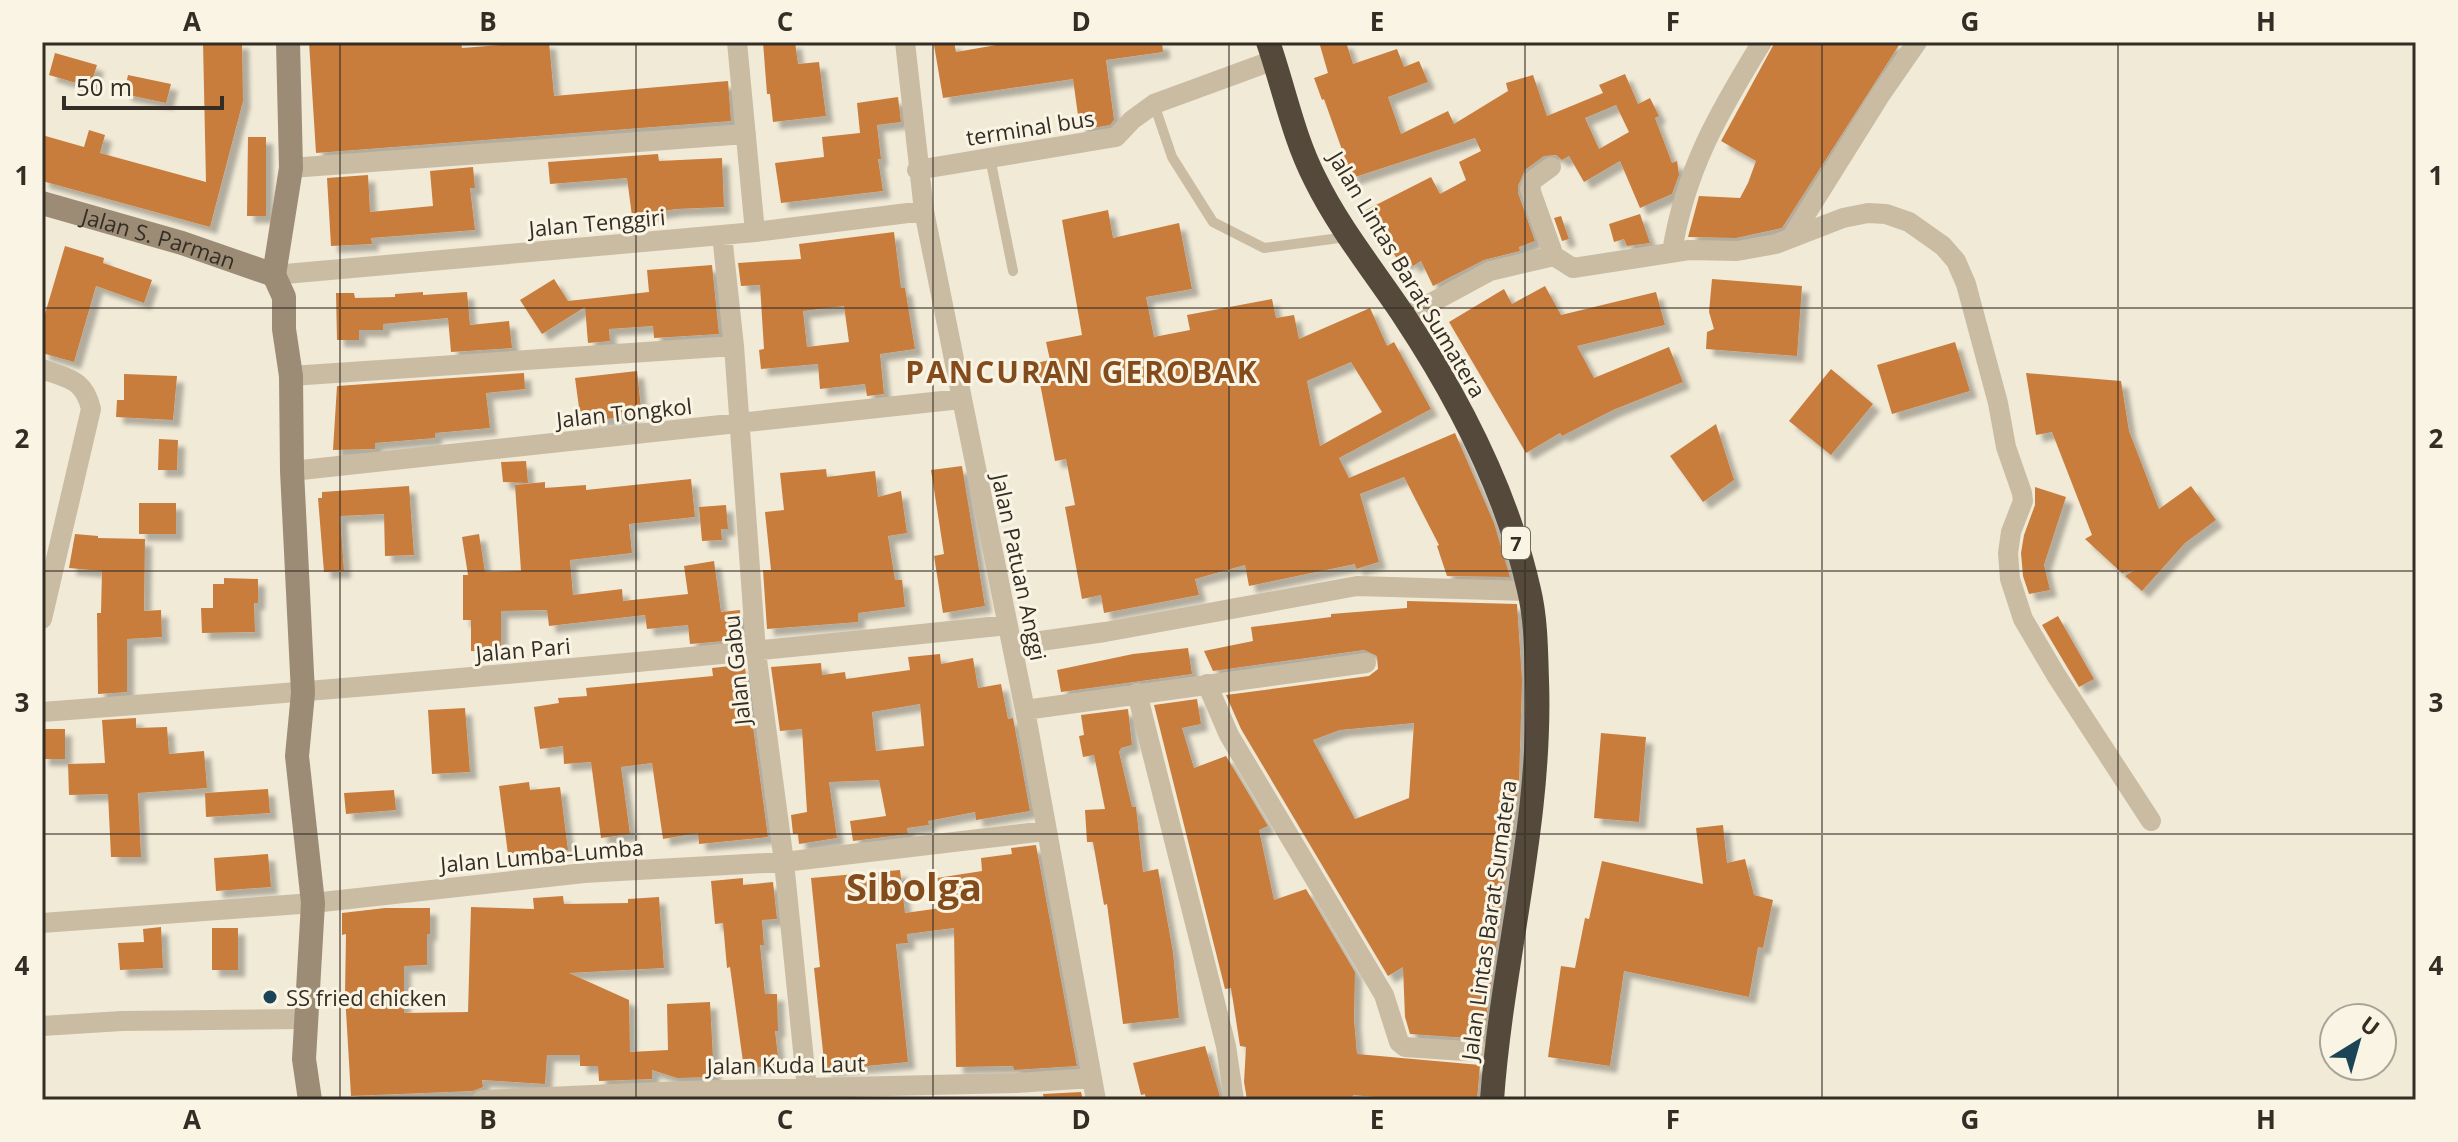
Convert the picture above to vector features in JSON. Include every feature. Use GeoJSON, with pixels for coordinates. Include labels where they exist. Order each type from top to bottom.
{"type":"FeatureCollection","features":[{"type":"Feature","properties":{"kind":"highway","name":"Jalan Lintas Barat Sumatera"},"geometry":{"type":"LineString","coordinates":[[1271,51],[1290,115],[1315,179],[1349,237],[1405,317],[1468,425],[1507,513],[1530,591],[1536,642],[1538,722],[1525,863],[1495,1053],[1492,1100]]}},
{"type":"Feature","properties":{"kind":"main road"},"geometry":{"type":"LineString","coordinates":[[288,42],[291,168],[274,275],[284,297],[284,329],[291,376],[292,471],[303,693],[297,756],[313,903],[304,1059],[310,1100]]}},
{"type":"Feature","properties":{"kind":"main road","name":"Jalan S. Parman"},"geometry":{"type":"LineString","coordinates":[[42,203],[182,243],[274,275]]}},
{"type":"Feature","properties":{"kind":"street"},"geometry":{"type":"LineString","coordinates":[[737,42],[755,232]]}},
{"type":"Feature","properties":{"kind":"street","name":"Jalan Patuan Anggi"},"geometry":{"type":"LineString","coordinates":[[905,42],[924,211],[1025,710],[1096,1100]]}},
{"type":"Feature","properties":{"kind":"street"},"geometry":{"type":"LineString","coordinates":[[1672,252],[1678,212],[1697,159],[1717,115],[1762,42]]}},
{"type":"Feature","properties":{"kind":"street"},"geometry":{"type":"LineString","coordinates":[[1791,238],[1917,42]]}},
{"type":"Feature","properties":{"kind":"street","name":"terminal bus"},"geometry":{"type":"LineString","coordinates":[[917,170],[1116,137],[1154,104],[1271,51]]}},
{"type":"Feature","properties":{"kind":"street"},"geometry":{"type":"LineString","coordinates":[[291,168],[746,134]]}},
{"type":"Feature","properties":{"kind":"street"},"geometry":{"type":"LineString","coordinates":[[1551,167],[1533,180],[1530,189],[1554,256],[1573,268],[1672,252],[1737,251],[1776,244],[1843,218],[1868,213],[1886,214],[1909,222],[1943,246],[1956,261],[1966,284],[1998,403],[2006,447],[2022,493],[2023,501],[2011,532],[2008,553],[2010,579],[2023,619],[2151,821]]}},
{"type":"Feature","properties":{"kind":"street","name":"Jalan Tenggiri"},"geometry":{"type":"LineString","coordinates":[[274,275],[755,232],[924,211]]}},
{"type":"Feature","properties":{"kind":"street","name":"Jalan Gabu"},"geometry":{"type":"LineString","coordinates":[[722,235],[734,346],[756,652],[784,862],[807,1094]]}},
{"type":"Feature","properties":{"kind":"street"},"geometry":{"type":"LineString","coordinates":[[1405,317],[1490,271],[1554,256]]}},
{"type":"Feature","properties":{"kind":"street"},"geometry":{"type":"LineString","coordinates":[[291,376],[734,346]]}},
{"type":"Feature","properties":{"kind":"street"},"geometry":{"type":"LineString","coordinates":[[42,369],[75,381],[86,391],[91,409],[42,619]]}},
{"type":"Feature","properties":{"kind":"street","name":"Jalan Tongkol"},"geometry":{"type":"LineString","coordinates":[[292,471],[961,399]]}},
{"type":"Feature","properties":{"kind":"street","name":"Jalan Pari"},"geometry":{"type":"LineString","coordinates":[[42,712],[303,693],[756,652],[1010,635],[1105,632],[1357,586],[1530,591]]}},
{"type":"Feature","properties":{"kind":"street"},"geometry":{"type":"LineString","coordinates":[[1025,710],[1366,663]]}},
{"type":"Feature","properties":{"kind":"street"},"geometry":{"type":"LineString","coordinates":[[1207,684],[1229,735],[1384,995],[1399,1042],[1405,1047],[1495,1053]]}},
{"type":"Feature","properties":{"kind":"street"},"geometry":{"type":"LineString","coordinates":[[1137,693],[1222,1031],[1234,1100]]}},
{"type":"Feature","properties":{"kind":"street","name":"Jalan Lumba-Lumba"},"geometry":{"type":"LineString","coordinates":[[42,923],[313,903],[584,873],[784,862],[1046,831]]}},
{"type":"Feature","properties":{"kind":"street"},"geometry":{"type":"LineString","coordinates":[[42,1026],[122,1021],[306,1019]]}},
{"type":"Feature","properties":{"kind":"street","name":"Jalan Kuda Laut"},"geometry":{"type":"LineString","coordinates":[[482,1100],[807,1094],[1092,1078]]}},
{"type":"Feature","properties":{"kind":"lane"},"geometry":{"type":"LineString","coordinates":[[1154,104],[1172,157],[1213,222],[1264,248],[1349,237]]}},
{"type":"Feature","properties":{"kind":"lane"},"geometry":{"type":"LineString","coordinates":[[990,158],[1013,271]]}},
{"type":"Feature","properties":{"kind":"building"},"geometry":{"type":"Polygon","coordinates":[[[203,42],[242,42],[243,101],[210,227],[42,181],[42,135],[84,147],[89,130],[105,135],[100,153],[206,182],[203,42]]]}},
{"type":"Feature","properties":{"kind":"building"},"geometry":{"type":"Polygon","coordinates":[[[309,42],[461,42],[462,48],[514,42],[549,42],[554,96],[728,81],[731,121],[316,153],[309,42]]]}},
{"type":"Feature","properties":{"kind":"building"},"geometry":{"type":"Polygon","coordinates":[[[763,42],[795,42],[798,64],[819,62],[826,116],[773,122],[770,94],[767,94],[763,42]]]}},
{"type":"Feature","properties":{"kind":"building"},"geometry":{"type":"Polygon","coordinates":[[[954,42],[956,52],[1014,42],[1162,42],[1163,52],[1106,60],[1114,120],[1110,125],[1080,130],[1073,79],[943,98],[934,45],[954,42]]]}},
{"type":"Feature","properties":{"kind":"building"},"geometry":{"type":"Polygon","coordinates":[[[1319,42],[1346,42],[1353,64],[1397,49],[1404,67],[1419,61],[1428,82],[1388,97],[1401,134],[1448,111],[1454,124],[1508,91],[1506,83],[1533,75],[1547,116],[1603,93],[1599,85],[1625,74],[1638,104],[1650,98],[1659,116],[1655,118],[1672,163],[1677,161],[1679,175],[1672,194],[1640,208],[1620,161],[1584,182],[1569,156],[1562,160],[1556,155],[1544,156],[1525,170],[1518,186],[1535,241],[1519,247],[1520,251],[1484,260],[1433,286],[1421,261],[1413,266],[1409,260],[1401,265],[1366,210],[1431,177],[1440,194],[1466,180],[1459,162],[1481,151],[1475,138],[1352,178],[1314,78],[1328,73],[1319,42]],[[1616,105],[1585,118],[1599,149],[1629,132],[1616,105]]]}},
{"type":"Feature","properties":{"kind":"building"},"geometry":{"type":"Polygon","coordinates":[[[1775,42],[1901,42],[1782,228],[1736,238],[1688,237],[1699,196],[1740,198],[1748,183],[1756,161],[1721,141],[1775,42]]]}},
{"type":"Feature","properties":{"kind":"building"},"geometry":{"type":"Polygon","coordinates":[[[55,53],[97,65],[90,87],[49,75],[55,53]]]}},
{"type":"Feature","properties":{"kind":"building"},"geometry":{"type":"Polygon","coordinates":[[[128,75],[171,84],[166,103],[124,94],[128,75]]]}},
{"type":"Feature","properties":{"kind":"building"},"geometry":{"type":"Polygon","coordinates":[[[898,97],[901,122],[877,125],[883,191],[781,203],[775,163],[824,157],[822,137],[860,133],[857,103],[898,97]]]}},
{"type":"Feature","properties":{"kind":"building"},"geometry":{"type":"Polygon","coordinates":[[[248,137],[266,137],[266,216],[247,216],[248,137]]]}},
{"type":"Feature","properties":{"kind":"building"},"geometry":{"type":"Polygon","coordinates":[[[658,154],[659,161],[722,158],[724,207],[676,209],[632,216],[627,178],[550,184],[548,162],[658,154]]]}},
{"type":"Feature","properties":{"kind":"building"},"geometry":{"type":"Polygon","coordinates":[[[473,167],[475,188],[470,188],[475,230],[371,238],[372,244],[331,246],[327,178],[368,175],[370,212],[433,206],[430,171],[473,167]]]}},
{"type":"Feature","properties":{"kind":"building"},"geometry":{"type":"Polygon","coordinates":[[[1108,210],[1113,238],[1179,223],[1192,289],[1146,297],[1154,337],[1190,330],[1187,315],[1272,299],[1276,318],[1294,315],[1299,339],[1370,308],[1387,346],[1394,342],[1431,409],[1339,458],[1349,478],[1455,433],[1494,523],[1510,577],[1447,576],[1439,545],[1404,477],[1360,494],[1379,562],[1356,569],[1355,564],[1249,586],[1245,565],[1195,579],[1199,595],[1104,613],[1101,595],[1082,599],[1065,507],[1075,505],[1066,459],[1055,461],[1036,363],[1050,360],[1046,342],[1082,335],[1062,220],[1108,210]],[[1351,362],[1307,381],[1320,446],[1382,412],[1351,362]]]}},
{"type":"Feature","properties":{"kind":"building"},"geometry":{"type":"Polygon","coordinates":[[[1640,214],[1650,243],[1627,246],[1624,239],[1614,242],[1609,224],[1640,214]]]}},
{"type":"Feature","properties":{"kind":"building"},"geometry":{"type":"Polygon","coordinates":[[[1561,216],[1569,239],[1562,241],[1554,218],[1561,216]]]}},
{"type":"Feature","properties":{"kind":"building"},"geometry":{"type":"Polygon","coordinates":[[[894,232],[901,288],[905,288],[915,349],[880,354],[884,394],[867,396],[865,384],[820,389],[818,364],[761,369],[759,350],[764,349],[760,285],[741,286],[738,263],[801,259],[799,244],[894,232]],[[844,306],[803,311],[807,347],[849,342],[844,306]]]}},
{"type":"Feature","properties":{"kind":"building"},"geometry":{"type":"Polygon","coordinates":[[[65,246],[104,258],[103,263],[152,280],[144,303],[96,286],[74,362],[42,353],[42,324],[65,246]]]}},
{"type":"Feature","properties":{"kind":"building"},"geometry":{"type":"Polygon","coordinates":[[[712,265],[719,334],[654,338],[653,326],[609,329],[610,341],[588,343],[585,307],[542,334],[520,300],[554,279],[568,301],[649,292],[647,270],[712,265]]]}},
{"type":"Feature","properties":{"kind":"building"},"geometry":{"type":"Polygon","coordinates":[[[1712,279],[1802,286],[1797,356],[1706,349],[1707,332],[1714,329],[1709,312],[1712,279]]]}},
{"type":"Feature","properties":{"kind":"building"},"geometry":{"type":"Polygon","coordinates":[[[1545,286],[1561,315],[1656,292],[1665,325],[1577,346],[1594,378],[1669,347],[1683,382],[1613,410],[1562,436],[1560,433],[1526,453],[1449,322],[1504,289],[1512,304],[1545,286]]]}},
{"type":"Feature","properties":{"kind":"building"},"geometry":{"type":"Polygon","coordinates":[[[423,292],[423,295],[467,292],[470,325],[509,321],[512,348],[451,352],[448,318],[383,324],[383,330],[359,330],[359,340],[337,340],[336,293],[354,293],[355,298],[395,297],[395,294],[423,292]]]}},
{"type":"Feature","properties":{"kind":"building"},"geometry":{"type":"Polygon","coordinates":[[[1955,342],[1970,391],[1892,414],[1877,365],[1955,342]]]}},
{"type":"Feature","properties":{"kind":"building"},"geometry":{"type":"Polygon","coordinates":[[[1831,369],[1873,404],[1831,455],[1789,421],[1831,369]]]}},
{"type":"Feature","properties":{"kind":"building"},"geometry":{"type":"Polygon","coordinates":[[[637,371],[641,408],[635,408],[636,416],[586,421],[585,415],[580,415],[575,378],[637,371]]]}},
{"type":"Feature","properties":{"kind":"building"},"geometry":{"type":"Polygon","coordinates":[[[524,373],[525,389],[486,393],[490,428],[435,433],[435,438],[375,443],[375,449],[333,450],[337,386],[524,373]]]}},
{"type":"Feature","properties":{"kind":"building"},"geometry":{"type":"Polygon","coordinates":[[[2026,373],[2121,381],[2129,431],[2159,509],[2191,486],[2216,520],[2185,543],[2142,591],[2125,576],[2135,570],[2122,573],[2085,539],[2092,535],[2052,432],[2036,435],[2026,373]]]}},
{"type":"Feature","properties":{"kind":"building"},"geometry":{"type":"Polygon","coordinates":[[[124,374],[177,376],[173,420],[116,417],[117,400],[124,400],[124,374]]]}},
{"type":"Feature","properties":{"kind":"building"},"geometry":{"type":"Polygon","coordinates":[[[1716,424],[1734,480],[1703,502],[1670,456],[1716,424]]]}},
{"type":"Feature","properties":{"kind":"building"},"geometry":{"type":"Polygon","coordinates":[[[159,439],[178,440],[177,470],[158,470],[159,439]]]}},
{"type":"Feature","properties":{"kind":"building"},"geometry":{"type":"Polygon","coordinates":[[[526,461],[528,483],[503,482],[501,462],[526,461]]]}},
{"type":"Feature","properties":{"kind":"building"},"geometry":{"type":"Polygon","coordinates":[[[962,466],[985,606],[943,613],[934,556],[944,554],[931,470],[962,466]]]}},
{"type":"Feature","properties":{"kind":"building"},"geometry":{"type":"Polygon","coordinates":[[[826,469],[827,477],[875,471],[878,497],[901,491],[907,533],[888,536],[895,580],[902,580],[905,607],[858,613],[858,622],[767,629],[763,570],[771,570],[765,512],[784,510],[780,473],[826,469]]]}},
{"type":"Feature","properties":{"kind":"building"},"geometry":{"type":"Polygon","coordinates":[[[691,479],[695,517],[629,524],[632,553],[570,560],[573,595],[622,589],[623,601],[688,594],[684,566],[714,561],[721,612],[740,610],[741,630],[735,631],[736,640],[690,644],[688,625],[647,629],[645,615],[549,626],[547,610],[501,611],[501,649],[493,649],[493,652],[471,651],[471,620],[463,620],[463,575],[468,575],[462,537],[479,534],[485,572],[521,571],[515,485],[545,482],[545,488],[586,485],[586,490],[691,479]]]}},
{"type":"Feature","properties":{"kind":"building"},"geometry":{"type":"Polygon","coordinates":[[[409,486],[414,555],[385,556],[384,514],[340,516],[344,571],[324,572],[318,498],[322,498],[322,492],[409,486]]]}},
{"type":"Feature","properties":{"kind":"building"},"geometry":{"type":"Polygon","coordinates":[[[2035,487],[2066,497],[2044,565],[2050,590],[2029,594],[2023,576],[2021,553],[2035,505],[2035,487]]]}},
{"type":"Feature","properties":{"kind":"building"},"geometry":{"type":"Polygon","coordinates":[[[139,503],[176,503],[176,534],[139,534],[139,503]]]}},
{"type":"Feature","properties":{"kind":"building"},"geometry":{"type":"Polygon","coordinates":[[[726,505],[728,529],[721,529],[722,540],[702,541],[699,507],[726,505]]]}},
{"type":"Feature","properties":{"kind":"building"},"geometry":{"type":"Polygon","coordinates":[[[75,534],[145,539],[144,611],[161,610],[162,637],[127,639],[127,692],[98,694],[97,613],[101,613],[102,571],[69,568],[75,534]]]}},
{"type":"Feature","properties":{"kind":"building"},"geometry":{"type":"Polygon","coordinates":[[[224,578],[258,579],[258,603],[254,603],[255,632],[202,633],[201,608],[213,608],[213,584],[224,584],[224,578]]]}},
{"type":"Feature","properties":{"kind":"building"},"geometry":{"type":"Polygon","coordinates":[[[1407,601],[1517,604],[1522,680],[1519,784],[1483,1039],[1410,1034],[1405,1017],[1403,967],[1388,976],[1241,729],[1226,695],[1369,676],[1378,669],[1377,656],[1364,650],[1213,671],[1204,651],[1253,641],[1251,627],[1331,617],[1331,614],[1407,608],[1407,601]],[[1414,723],[1340,730],[1313,740],[1355,819],[1409,798],[1414,723]]]}},
{"type":"Feature","properties":{"kind":"building"},"geometry":{"type":"Polygon","coordinates":[[[2058,616],[2094,679],[2079,687],[2042,625],[2058,616]]]}},
{"type":"Feature","properties":{"kind":"building"},"geometry":{"type":"Polygon","coordinates":[[[1188,648],[1192,674],[1061,692],[1057,670],[1133,654],[1188,648]]]}},
{"type":"Feature","properties":{"kind":"building"},"geometry":{"type":"Polygon","coordinates":[[[940,654],[941,664],[973,658],[978,688],[1001,684],[1008,719],[1013,718],[1030,811],[976,820],[975,812],[928,821],[929,825],[907,828],[908,834],[853,841],[850,821],[886,816],[879,780],[829,782],[837,838],[799,844],[798,834],[793,834],[791,815],[807,812],[802,729],[780,731],[771,667],[821,663],[822,675],[845,672],[846,679],[910,670],[908,657],[940,654]],[[920,704],[872,712],[876,751],[924,746],[920,704]]]}},
{"type":"Feature","properties":{"kind":"building"},"geometry":{"type":"Polygon","coordinates":[[[740,665],[740,669],[745,668],[768,837],[699,844],[698,833],[663,839],[652,763],[621,767],[630,834],[601,838],[591,762],[564,764],[563,746],[540,749],[534,707],[559,703],[558,698],[587,696],[586,688],[713,676],[712,668],[740,665]]]}},
{"type":"Feature","properties":{"kind":"building"},"geometry":{"type":"Polygon","coordinates":[[[1197,699],[1201,724],[1182,728],[1194,768],[1226,756],[1268,826],[1259,830],[1274,900],[1306,889],[1355,972],[1357,1054],[1480,1065],[1477,1100],[1408,1100],[1353,1095],[1352,1100],[1247,1100],[1244,1082],[1246,1047],[1240,1046],[1231,988],[1225,989],[1154,705],[1197,699]]]}},
{"type":"Feature","properties":{"kind":"building"},"geometry":{"type":"Polygon","coordinates":[[[465,708],[470,772],[432,774],[428,710],[465,708]]]}},
{"type":"Feature","properties":{"kind":"building"},"geometry":{"type":"Polygon","coordinates":[[[1128,709],[1132,745],[1121,748],[1119,752],[1132,807],[1136,807],[1143,872],[1158,869],[1173,952],[1179,1018],[1123,1024],[1107,904],[1104,905],[1093,842],[1087,842],[1085,810],[1105,809],[1094,755],[1083,757],[1079,736],[1084,735],[1081,715],[1128,709]]]}},
{"type":"Feature","properties":{"kind":"building"},"geometry":{"type":"Polygon","coordinates":[[[136,718],[136,728],[167,727],[169,754],[204,751],[207,788],[138,793],[141,857],[111,857],[108,794],[69,795],[68,764],[105,763],[102,720],[136,718]]]}},
{"type":"Feature","properties":{"kind":"building"},"geometry":{"type":"Polygon","coordinates":[[[42,729],[65,729],[65,759],[42,759],[42,729]]]}},
{"type":"Feature","properties":{"kind":"building"},"geometry":{"type":"Polygon","coordinates":[[[1601,733],[1646,737],[1639,822],[1594,818],[1601,733]]]}},
{"type":"Feature","properties":{"kind":"building"},"geometry":{"type":"Polygon","coordinates":[[[529,782],[530,790],[560,787],[568,850],[508,854],[499,786],[529,782]]]}},
{"type":"Feature","properties":{"kind":"building"},"geometry":{"type":"Polygon","coordinates":[[[268,789],[270,813],[206,817],[205,793],[268,789]]]}},
{"type":"Feature","properties":{"kind":"building"},"geometry":{"type":"Polygon","coordinates":[[[394,790],[396,810],[346,814],[344,793],[394,790]]]}},
{"type":"Feature","properties":{"kind":"building"},"geometry":{"type":"Polygon","coordinates":[[[1723,825],[1727,863],[1745,859],[1754,895],[1773,900],[1763,948],[1758,947],[1749,997],[1624,971],[1610,1066],[1548,1057],[1561,966],[1575,968],[1585,918],[1589,919],[1602,861],[1703,884],[1696,828],[1723,825]]]}},
{"type":"Feature","properties":{"kind":"building"},"geometry":{"type":"Polygon","coordinates":[[[1036,845],[1077,1066],[1014,1070],[1013,1066],[956,1067],[954,928],[907,934],[908,943],[896,944],[908,1062],[825,1070],[814,968],[820,967],[811,878],[900,870],[905,913],[941,908],[937,878],[982,871],[981,858],[1012,854],[1011,848],[1036,845]]]}},
{"type":"Feature","properties":{"kind":"building"},"geometry":{"type":"Polygon","coordinates":[[[268,854],[271,887],[216,891],[214,858],[268,854]]]}},
{"type":"Feature","properties":{"kind":"building"},"geometry":{"type":"Polygon","coordinates":[[[743,878],[743,885],[773,882],[777,919],[762,920],[764,945],[760,945],[765,994],[777,994],[778,1031],[775,1031],[779,1065],[744,1069],[730,967],[727,968],[723,923],[715,924],[711,881],[743,878]]]}},
{"type":"Feature","properties":{"kind":"building"},"geometry":{"type":"Polygon","coordinates":[[[563,896],[564,904],[628,903],[628,899],[659,897],[664,968],[569,973],[629,1000],[630,1052],[668,1050],[667,1004],[710,1002],[714,1077],[677,1078],[652,1070],[652,1079],[599,1081],[598,1066],[580,1066],[580,1055],[547,1055],[545,1084],[482,1080],[483,1087],[473,1091],[351,1096],[345,994],[346,934],[342,935],[342,913],[385,908],[430,908],[427,965],[404,966],[404,1013],[468,1012],[471,907],[534,909],[533,898],[563,896]]]}},
{"type":"Feature","properties":{"kind":"building"},"geometry":{"type":"Polygon","coordinates":[[[161,927],[163,968],[120,970],[118,943],[144,942],[143,929],[161,927]]]}},
{"type":"Feature","properties":{"kind":"building"},"geometry":{"type":"Polygon","coordinates":[[[212,928],[238,928],[238,970],[212,970],[212,928]]]}},
{"type":"Feature","properties":{"kind":"building"},"geometry":{"type":"Polygon","coordinates":[[[1205,1046],[1221,1100],[1146,1100],[1145,1094],[1141,1095],[1133,1063],[1205,1046]]]}},
{"type":"Feature","properties":{"kind":"building"},"geometry":{"type":"Polygon","coordinates":[[[1081,1092],[1083,1100],[1044,1100],[1043,1094],[1081,1092]]]}},
{"type":"Feature","properties":{"kind":"place","name":"SS fried chicken"},"geometry":{"type":"Point","coordinates":[270,997]}},
{"type":"Feature","properties":{"kind":"district","name":"PANCURAN GEROBAK"},"geometry":{"type":"Point","coordinates":[1082,371]}},
{"type":"Feature","properties":{"kind":"district","name":"Sibolga"},"geometry":{"type":"Point","coordinates":[914,886]}}]}
